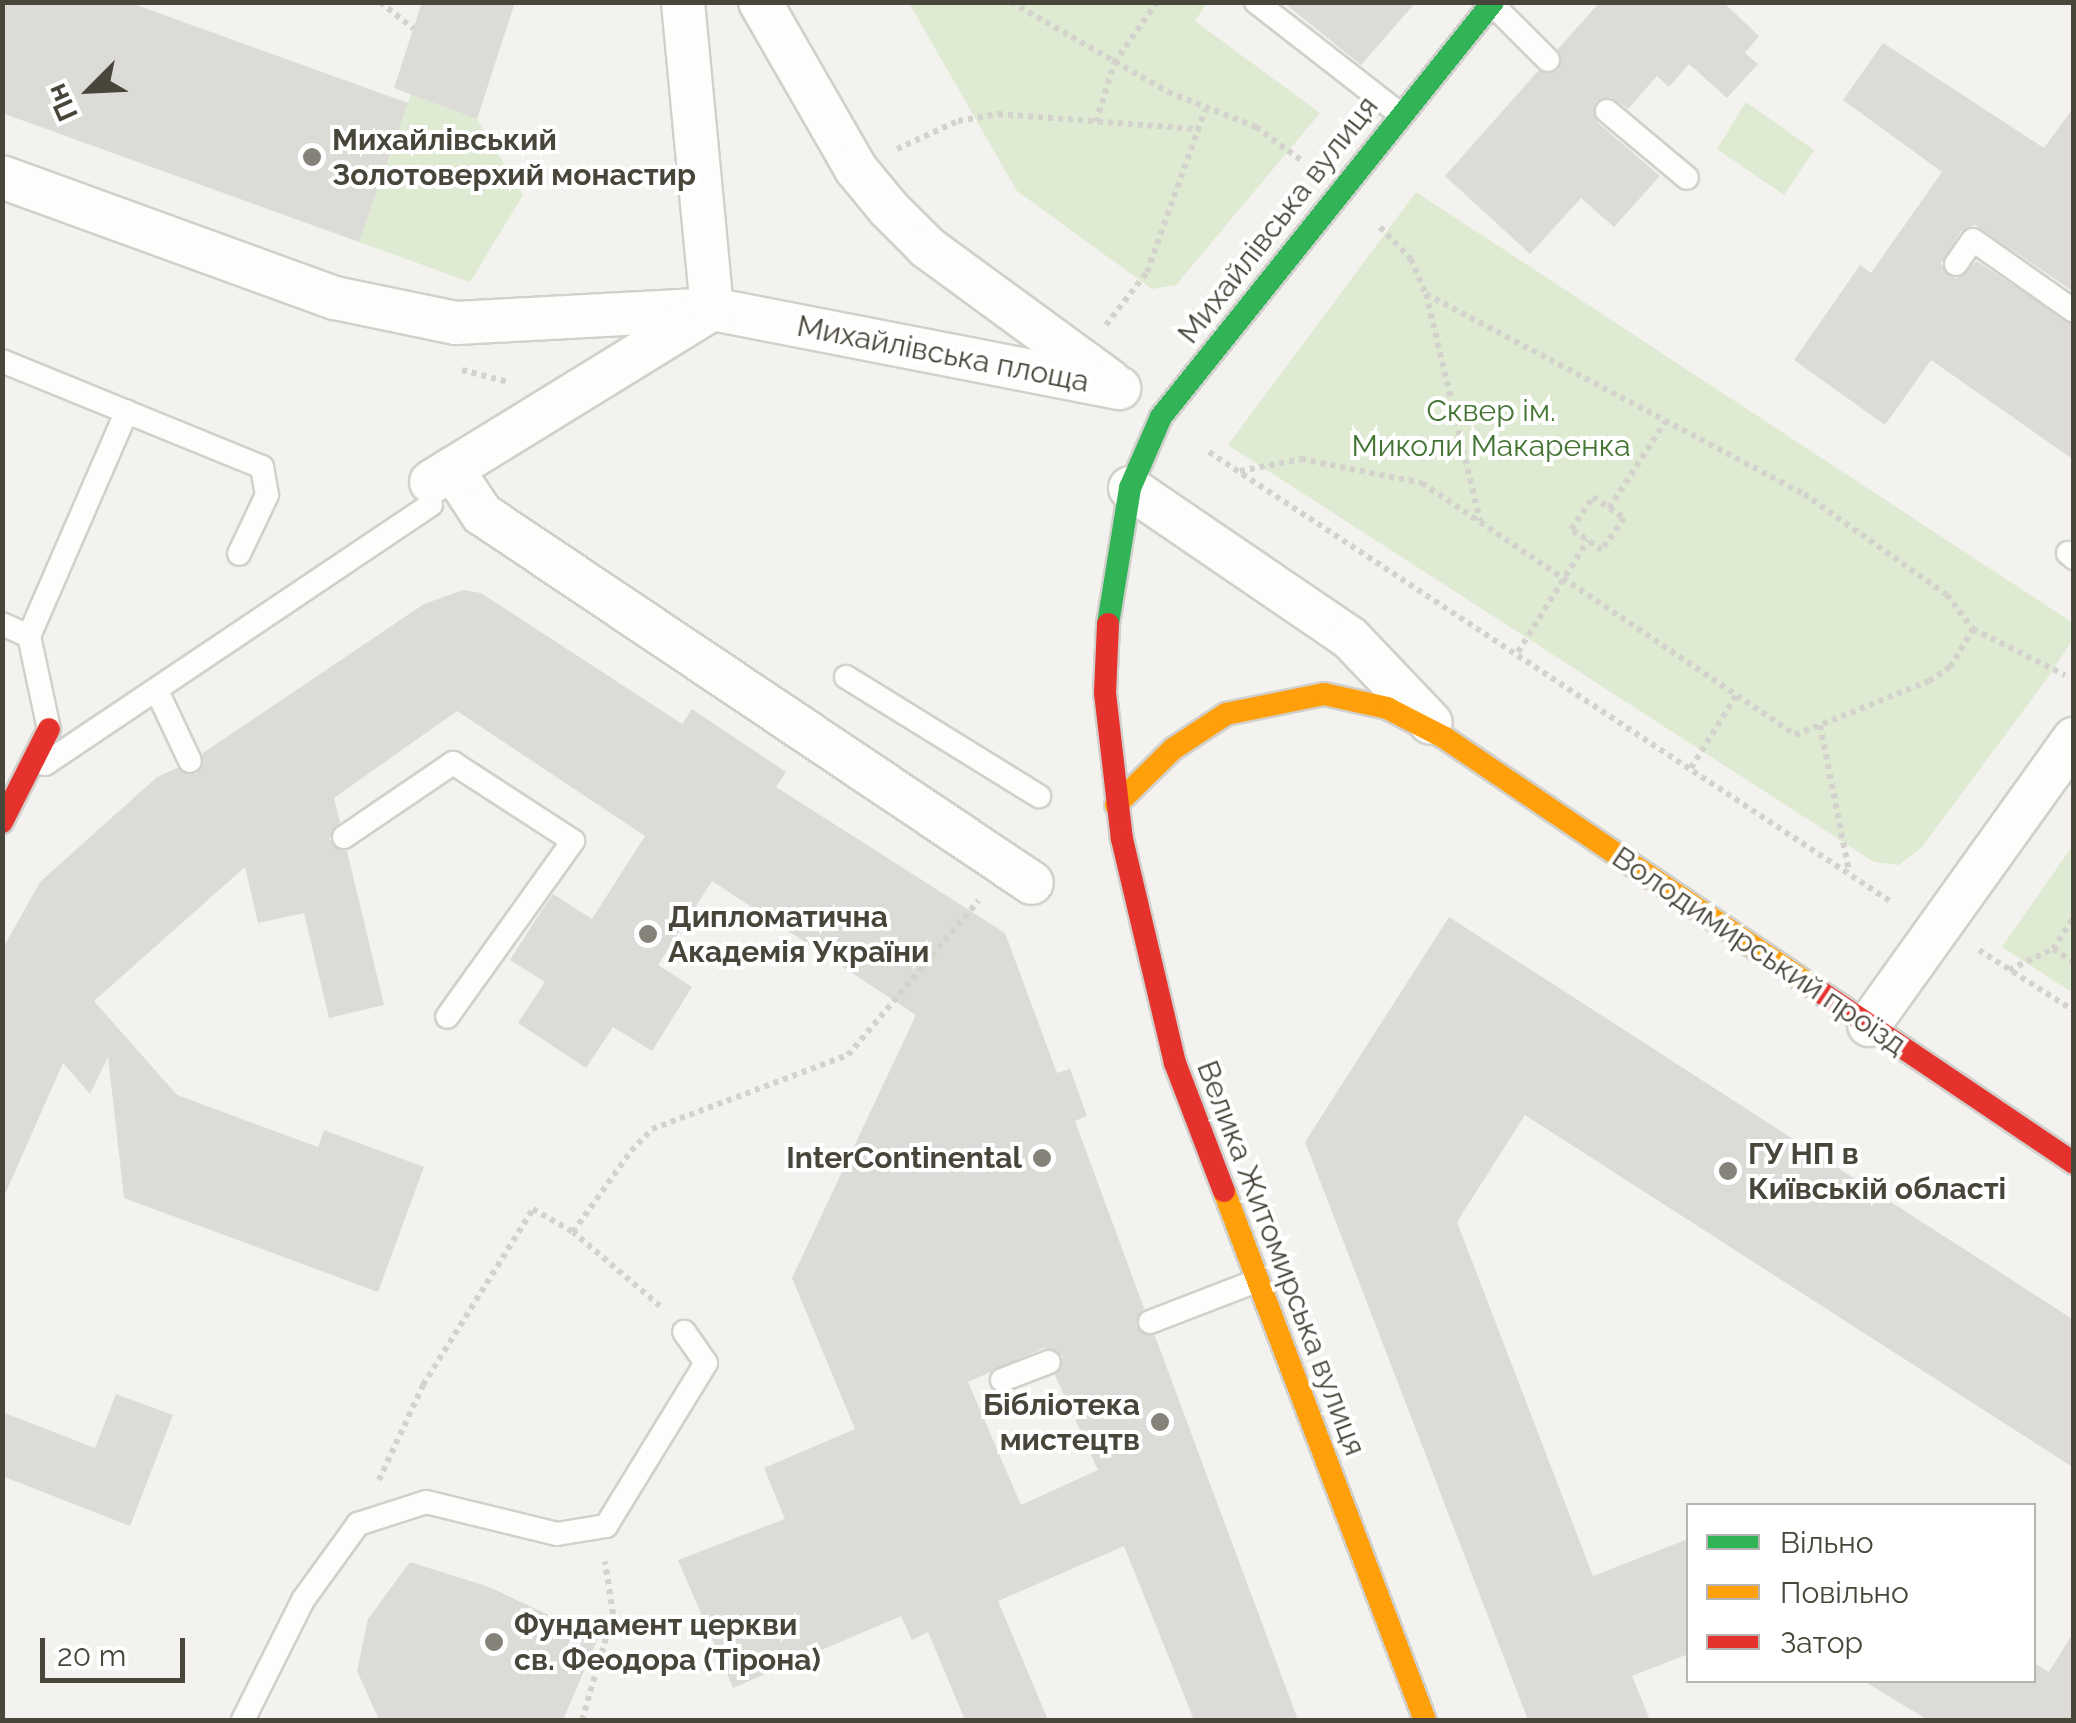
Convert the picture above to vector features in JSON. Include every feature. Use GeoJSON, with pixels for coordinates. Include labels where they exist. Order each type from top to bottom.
{"type":"FeatureCollection","features":[{"type":"Feature","properties":{"kind":"main road","name":"Михайлівська вулиця"},"geometry":{"type":"LineString","coordinates":[[1130,488],[1161,417],[1492,3]]}},
{"type":"Feature","properties":{"kind":"main road"},"geometry":{"type":"LineString","coordinates":[[1116,805],[1105,693],[1110,578],[1130,488]]}},
{"type":"Feature","properties":{"kind":"main road","name":"Володимирський проїзд"},"geometry":{"type":"LineString","coordinates":[[1116,805],[1174,749],[1226,714],[1279,698],[1324,694],[1387,708],[1445,738],[2074,1163]]}},
{"type":"Feature","properties":{"kind":"main road"},"geometry":{"type":"LineString","coordinates":[[2,822],[49,730]]}},
{"type":"Feature","properties":{"kind":"main road","name":"Велика Житомирська вулиця"},"geometry":{"type":"LineString","coordinates":[[1116,805],[1175,1063],[1425,1720]]}},
{"type":"Feature","properties":{"kind":"street"},"geometry":{"type":"LineString","coordinates":[[682,2],[712,309],[438,485],[1032,883]]}},
{"type":"Feature","properties":{"kind":"street","name":"Михайлівська площа"},"geometry":{"type":"LineString","coordinates":[[760,2],[856,169],[928,248],[1120,388]]}},
{"type":"Feature","properties":{"kind":"street","name":"Михайлівська площа"},"geometry":{"type":"LineString","coordinates":[[2,177],[335,298],[456,323],[712,309],[1120,388]]}},
{"type":"Feature","properties":{"kind":"street","name":"Володимирський проїзд"},"geometry":{"type":"LineString","coordinates":[[1130,488],[1350,638],[1445,738]]}},
{"type":"Feature","properties":{"kind":"street"},"geometry":{"type":"LineString","coordinates":[[1870,1026],[2074,739]]}},
{"type":"Feature","properties":{"kind":"lane"},"geometry":{"type":"LineString","coordinates":[[1256,2],[1400,114]]}},
{"type":"Feature","properties":{"kind":"lane"},"geometry":{"type":"LineString","coordinates":[[1492,3],[1548,60]]}},
{"type":"Feature","properties":{"kind":"lane"},"geometry":{"type":"LineString","coordinates":[[1607,111],[1688,178]]}},
{"type":"Feature","properties":{"kind":"lane"},"geometry":{"type":"LineString","coordinates":[[1956,264],[1973,240],[2074,310]]}},
{"type":"Feature","properties":{"kind":"lane"},"geometry":{"type":"LineString","coordinates":[[2,362],[262,467],[268,495],[239,554]]}},
{"type":"Feature","properties":{"kind":"lane"},"geometry":{"type":"LineString","coordinates":[[49,730],[29,636],[127,411]]}},
{"type":"Feature","properties":{"kind":"lane"},"geometry":{"type":"LineString","coordinates":[[26,776],[158,693],[438,485]]}},
{"type":"Feature","properties":{"kind":"lane"},"geometry":{"type":"LineString","coordinates":[[2,624],[29,636]]}},
{"type":"Feature","properties":{"kind":"lane"},"geometry":{"type":"LineString","coordinates":[[846,677],[1039,796]]}},
{"type":"Feature","properties":{"kind":"lane"},"geometry":{"type":"LineString","coordinates":[[158,693],[190,762]]}},
{"type":"Feature","properties":{"kind":"lane"},"geometry":{"type":"LineString","coordinates":[[344,837],[453,763],[573,841],[447,1017]]}},
{"type":"Feature","properties":{"kind":"lane"},"geometry":{"type":"LineString","coordinates":[[1150,1322],[1256,1281]]}},
{"type":"Feature","properties":{"kind":"lane"},"geometry":{"type":"LineString","coordinates":[[243,1720],[303,1600],[358,1524],[426,1502],[557,1534],[596,1531],[618,1516],[706,1363],[684,1332]]}},
{"type":"Feature","properties":{"kind":"lane"},"geometry":{"type":"LineString","coordinates":[[1002,1380],[1050,1362]]}},
{"type":"Feature","properties":{"kind":"path"},"geometry":{"type":"LineString","coordinates":[[380,2],[414,28]]}},
{"type":"Feature","properties":{"kind":"path"},"geometry":{"type":"LineString","coordinates":[[1011,2],[1114,63],[1205,110],[1256,127],[1301,160]]}},
{"type":"Feature","properties":{"kind":"path"},"geometry":{"type":"LineString","coordinates":[[1096,122],[1114,63],[1158,2]]}},
{"type":"Feature","properties":{"kind":"path"},"geometry":{"type":"LineString","coordinates":[[1120,388],[1106,324],[1146,272],[1205,110]]}},
{"type":"Feature","properties":{"kind":"path"},"geometry":{"type":"LineString","coordinates":[[856,169],[958,121],[998,114],[1198,129]]}},
{"type":"Feature","properties":{"kind":"path"},"geometry":{"type":"LineString","coordinates":[[1379,226],[1411,259],[1426,294],[1480,521]]}},
{"type":"Feature","properties":{"kind":"path"},"geometry":{"type":"LineString","coordinates":[[1426,294],[1804,494],[1947,596],[1973,629],[2064,674]]}},
{"type":"Feature","properties":{"kind":"path"},"geometry":{"type":"LineString","coordinates":[[447,363],[475,376],[588,388]]}},
{"type":"Feature","properties":{"kind":"path"},"geometry":{"type":"LineString","coordinates":[[1609,508],[1666,420]]}},
{"type":"Feature","properties":{"kind":"path"},"geometry":{"type":"LineString","coordinates":[[1210,452],[1890,901]]}},
{"type":"Feature","properties":{"kind":"path"},"geometry":{"type":"LineString","coordinates":[[1240,471],[1301,459],[1394,472],[1480,521],[1795,736],[1940,674],[1973,629]]}},
{"type":"Feature","properties":{"kind":"path"},"geometry":{"type":"LineString","coordinates":[[1593,497],[1624,518],[1602,550],[1588,540],[1571,529],[1593,497]]}},
{"type":"Feature","properties":{"kind":"path"},"geometry":{"type":"LineString","coordinates":[[1518,652],[1588,540]]}},
{"type":"Feature","properties":{"kind":"path"},"geometry":{"type":"LineString","coordinates":[[1691,768],[1736,696]]}},
{"type":"Feature","properties":{"kind":"path"},"geometry":{"type":"LineString","coordinates":[[1820,725],[1849,874]]}},
{"type":"Feature","properties":{"kind":"path"},"geometry":{"type":"LineString","coordinates":[[573,1232],[652,1129],[848,1055],[973,903],[1032,883]]}},
{"type":"Feature","properties":{"kind":"path"},"geometry":{"type":"LineString","coordinates":[[2010,970],[2053,949],[2074,917]]}},
{"type":"Feature","properties":{"kind":"path"},"geometry":{"type":"LineString","coordinates":[[2053,949],[2074,962]]}},
{"type":"Feature","properties":{"kind":"path"},"geometry":{"type":"LineString","coordinates":[[1979,950],[2074,1011]]}},
{"type":"Feature","properties":{"kind":"path"},"geometry":{"type":"LineString","coordinates":[[358,1524],[422,1385],[533,1208],[573,1232],[638,1282],[684,1332]]}},
{"type":"Feature","properties":{"kind":"path"},"geometry":{"type":"LineString","coordinates":[[582,1720],[613,1614],[596,1531]]}},
{"type":"Feature","properties":{"kind":"green space"},"geometry":{"type":"Polygon","coordinates":[[[909,3],[1207,3],[1195,21],[1320,113],[1176,285],[1152,289],[1017,191],[909,3]]]}},
{"type":"Feature","properties":{"kind":"green space"},"geometry":{"type":"Polygon","coordinates":[[[411,94],[477,119],[523,195],[470,282],[359,242],[411,94]]]}},
{"type":"Feature","properties":{"kind":"green space"},"geometry":{"type":"Polygon","coordinates":[[[1746,102],[1814,150],[1784,195],[1717,149],[1746,102]]]}},
{"type":"Feature","properties":{"kind":"green space","name":"Сквер ім. Миколи Макаренка"},"geometry":{"type":"Polygon","coordinates":[[[1416,192],[2073,623],[2073,639],[2046,680],[1921,848],[1899,865],[1874,862],[1228,445],[1416,192]]]}},
{"type":"Feature","properties":{"kind":"green space"},"geometry":{"type":"Polygon","coordinates":[[[2073,845],[2073,993],[2002,947],[2073,845]]]}},
{"type":"Feature","properties":{"kind":"building"},"geometry":{"type":"Polygon","coordinates":[[[2,2],[128,2],[408,103],[359,242],[2,113],[2,2]]]}},
{"type":"Feature","properties":{"kind":"building"},"geometry":{"type":"Polygon","coordinates":[[[422,2],[515,2],[477,119],[394,88],[422,2]]]}},
{"type":"Feature","properties":{"kind":"building"},"geometry":{"type":"Polygon","coordinates":[[[1283,2],[1416,2],[1361,65],[1283,2]]]}},
{"type":"Feature","properties":{"kind":"building"},"geometry":{"type":"Polygon","coordinates":[[[1600,2],[1723,2],[1759,36],[1745,53],[1758,64],[1727,98],[1689,64],[1669,87],[1657,76],[1628,109],[1611,97],[1596,101],[1597,122],[1660,176],[1614,227],[1581,198],[1530,254],[1445,176],[1538,71],[1559,70],[1558,49],[1600,2]]]}},
{"type":"Feature","properties":{"kind":"building"},"geometry":{"type":"Polygon","coordinates":[[[1883,43],[2044,148],[2074,107],[2074,292],[1975,225],[1961,231],[1941,264],[1956,279],[1977,261],[2074,326],[2074,460],[1931,360],[1885,425],[1794,360],[1860,265],[1871,273],[1942,172],[1843,100],[1883,43]]]}},
{"type":"Feature","properties":{"kind":"building"},"geometry":{"type":"Polygon","coordinates":[[[463,590],[481,593],[682,724],[692,709],[786,772],[776,787],[1005,933],[1057,1073],[1070,1069],[1087,1116],[1075,1121],[1144,1308],[1136,1326],[1155,1336],[1298,1720],[1194,1720],[1124,1546],[998,1601],[1048,1720],[965,1720],[928,1632],[912,1640],[901,1616],[733,1688],[678,1560],[785,1519],[764,1468],[855,1429],[792,1278],[916,1015],[712,881],[658,965],[692,987],[652,1051],[613,1027],[586,1068],[518,1023],[545,982],[510,960],[542,910],[553,894],[592,919],[645,836],[457,711],[334,798],[340,822],[329,839],[347,851],[384,1005],[329,1018],[304,913],[258,923],[245,867],[94,1001],[177,1095],[318,1147],[324,1130],[424,1167],[378,1292],[124,1198],[108,1057],[90,1094],[63,1063],[2,1201],[2,950],[40,882],[157,777],[177,768],[197,774],[203,753],[424,604],[463,590]],[[1044,1348],[968,1382],[1021,1505],[1098,1470],[1055,1375],[1063,1356],[1044,1348]]]}},
{"type":"Feature","properties":{"kind":"building","name":"ГУ НП в Київській області"},"geometry":{"type":"Polygon","coordinates":[[[1449,917],[2074,1320],[2074,1468],[1525,1115],[1457,1222],[1593,1576],[1686,1540],[1686,1655],[1632,1676],[1650,1720],[1528,1720],[1305,1142],[1449,917]]]}},
{"type":"Feature","properties":{"kind":"building"},"geometry":{"type":"Polygon","coordinates":[[[116,1394],[173,1415],[130,1526],[2,1476],[2,1412],[95,1448],[116,1394]]]}},
{"type":"Feature","properties":{"kind":"building"},"geometry":{"type":"Polygon","coordinates":[[[410,1562],[489,1587],[598,1638],[563,1720],[379,1720],[357,1671],[368,1619],[410,1562]]]}},
{"type":"Feature","properties":{"kind":"building"},"geometry":{"type":"Polygon","coordinates":[[[2074,1631],[2074,1720],[1928,1720],[1867,1683],[2036,1683],[2036,1664],[2049,1672],[2074,1631]]]}},
{"type":"Feature","properties":{"kind":"traffic: fast"},"geometry":{"type":"LineString","coordinates":[[1108,624],[1130,488],[1161,417],[1493,2]]}},
{"type":"Feature","properties":{"kind":"traffic: slow"},"geometry":{"type":"LineString","coordinates":[[1116,805],[1173,749],[1226,714],[1324,694],[1387,708],[1445,738],[1816,989]]}},
{"type":"Feature","properties":{"kind":"traffic: slow"},"geometry":{"type":"LineString","coordinates":[[1224,1191],[1425,1720]]}},
{"type":"Feature","properties":{"kind":"traffic: jam"},"geometry":{"type":"LineString","coordinates":[[1108,624],[1105,693],[1122,839],[1175,1063],[1224,1191]]}},
{"type":"Feature","properties":{"kind":"traffic: jam"},"geometry":{"type":"LineString","coordinates":[[2,822],[49,729]]}},
{"type":"Feature","properties":{"kind":"traffic: jam"},"geometry":{"type":"LineString","coordinates":[[1816,989],[2074,1163]]}},
{"type":"Feature","properties":{"kind":"place","name":"Михайлівський Золотоверхий монастир"},"geometry":{"type":"Point","coordinates":[312,157]}},
{"type":"Feature","properties":{"kind":"place","name":"Дипломатична Академія України"},"geometry":{"type":"Point","coordinates":[648,934]}},
{"type":"Feature","properties":{"kind":"place","name":"InterContinental"},"geometry":{"type":"Point","coordinates":[1042,1158]}},
{"type":"Feature","properties":{"kind":"place","name":"ГУ НП в Київській області"},"geometry":{"type":"Point","coordinates":[1728,1171]}},
{"type":"Feature","properties":{"kind":"place","name":"Бібліотека мистецтв"},"geometry":{"type":"Point","coordinates":[1160,1422]}},
{"type":"Feature","properties":{"kind":"place","name":"Фундамент церкви св. Феодора (Тірона)"},"geometry":{"type":"Point","coordinates":[494,1642]}}]}
